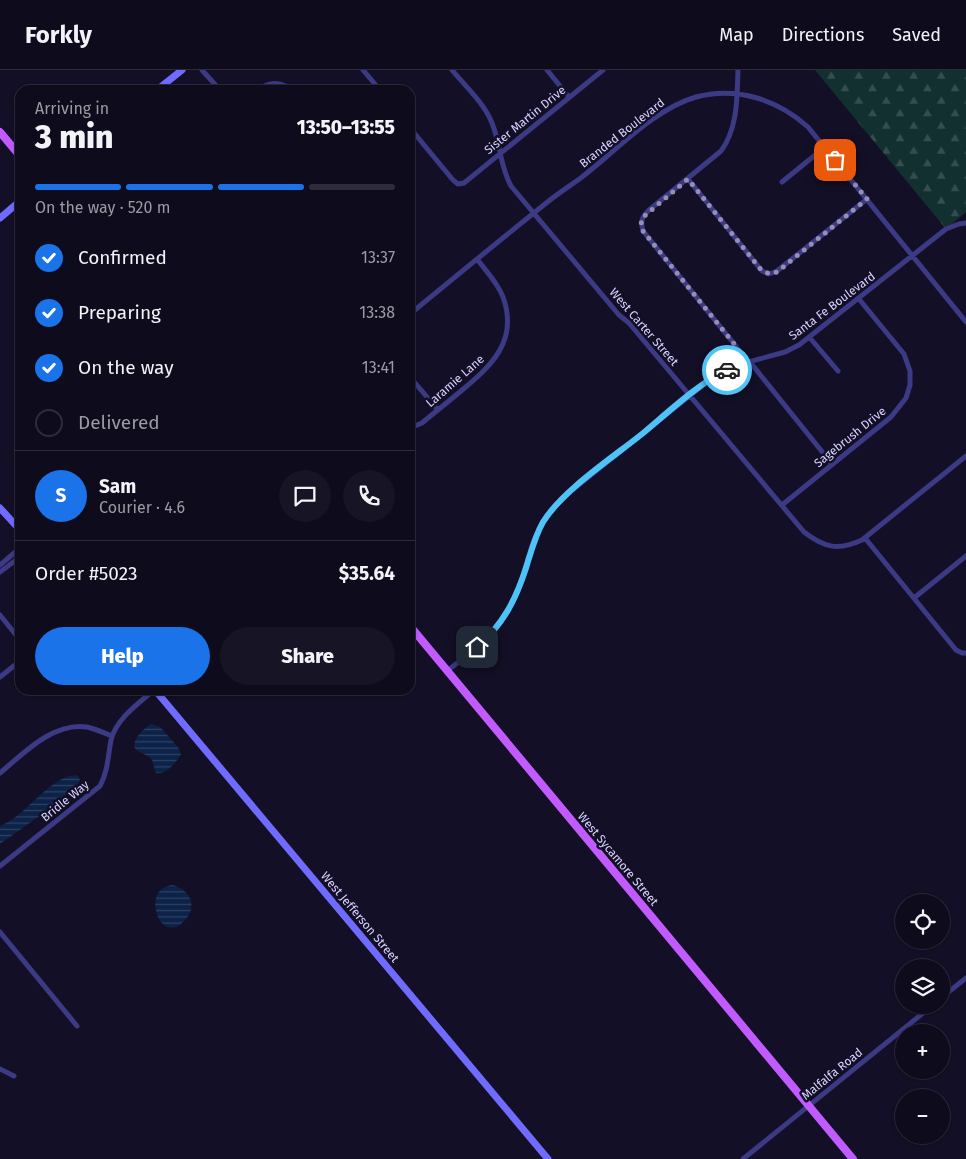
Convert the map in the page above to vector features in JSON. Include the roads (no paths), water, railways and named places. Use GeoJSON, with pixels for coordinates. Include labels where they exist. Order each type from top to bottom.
{"type":"FeatureCollection","features":[{"type":"Feature","properties":{"kind":"main road"},"geometry":{"type":"LineString","coordinates":[[0,132],[15,150]]}},
{"type":"Feature","properties":{"kind":"main road","name":"West Sycamore Street"},"geometry":{"type":"LineString","coordinates":[[415,632],[853,1159]]}},
{"type":"Feature","properties":{"kind":"street"},"geometry":{"type":"LineString","coordinates":[[202,70],[216,85]]}},
{"type":"Feature","properties":{"kind":"street"},"geometry":{"type":"LineString","coordinates":[[363,70],[376,85]]}},
{"type":"Feature","properties":{"kind":"street","name":"West Carter Street"},"geometry":{"type":"LineString","coordinates":[[452,70],[489,116],[496,133],[503,169],[511,186],[619,315],[629,323],[804,532],[818,542],[838,547],[851,545],[865,538],[966,456]]}},
{"type":"Feature","properties":{"kind":"street"},"geometry":{"type":"LineString","coordinates":[[547,70],[569,97]]}},
{"type":"Feature","properties":{"kind":"street","name":"Sister Martin Drive"},"geometry":{"type":"LineString","coordinates":[[415,134],[452,180],[459,184],[464,183],[602,70]]}},
{"type":"Feature","properties":{"kind":"street"},"geometry":{"type":"LineString","coordinates":[[738,70],[734,124],[728,142],[722,151],[649,210],[642,218],[641,225],[643,231],[832,464]]}},
{"type":"Feature","properties":{"kind":"street"},"geometry":{"type":"LineString","coordinates":[[163,85],[178,71]]}},
{"type":"Feature","properties":{"kind":"street"},"geometry":{"type":"LineString","coordinates":[[268,85],[282,83],[286,85]]}},
{"type":"Feature","properties":{"kind":"street","name":"Branded Boulevard"},"geometry":{"type":"LineString","coordinates":[[415,310],[534,213],[668,109],[698,96],[737,93],[761,98],[789,112],[808,127],[966,322]]}},
{"type":"Feature","properties":{"kind":"street"},"geometry":{"type":"LineString","coordinates":[[782,182],[825,147]]}},
{"type":"Feature","properties":{"kind":"street"},"geometry":{"type":"LineString","coordinates":[[688,179],[762,271],[769,274],[777,272],[867,199]]}},
{"type":"Feature","properties":{"kind":"street"},"geometry":{"type":"LineString","coordinates":[[0,218],[15,205]]}},
{"type":"Feature","properties":{"kind":"street","name":"Santa Fe Boulevard"},"geometry":{"type":"LineString","coordinates":[[447,671],[478,646],[500,624],[516,596],[538,532],[560,501],[720,373],[785,352],[800,345],[946,229],[966,223]]}},
{"type":"Feature","properties":{"kind":"street","name":"Laramie Lane"},"geometry":{"type":"LineString","coordinates":[[415,426],[438,410],[486,370],[496,358],[504,343],[507,319],[504,298],[499,288],[477,259]]}},
{"type":"Feature","properties":{"kind":"street","name":"Sagebrush Drive"},"geometry":{"type":"LineString","coordinates":[[782,505],[899,408],[906,398],[910,385],[910,371],[904,354],[859,299]]}},
{"type":"Feature","properties":{"kind":"street"},"geometry":{"type":"LineString","coordinates":[[810,338],[838,372]]}},
{"type":"Feature","properties":{"kind":"street"},"geometry":{"type":"LineString","coordinates":[[415,383],[438,410]]}},
{"type":"Feature","properties":{"kind":"street"},"geometry":{"type":"LineString","coordinates":[[0,508],[15,524]]}},
{"type":"Feature","properties":{"kind":"street"},"geometry":{"type":"LineString","coordinates":[[865,538],[956,650],[964,653]]}},
{"type":"Feature","properties":{"kind":"street"},"geometry":{"type":"LineString","coordinates":[[0,565],[15,552]]}},
{"type":"Feature","properties":{"kind":"street"},"geometry":{"type":"LineString","coordinates":[[914,598],[966,556]]}},
{"type":"Feature","properties":{"kind":"street"},"geometry":{"type":"LineString","coordinates":[[0,572],[15,560]]}},
{"type":"Feature","properties":{"kind":"street"},"geometry":{"type":"LineString","coordinates":[[0,615],[15,634]]}},
{"type":"Feature","properties":{"kind":"street"},"geometry":{"type":"LineString","coordinates":[[0,677],[15,665]]}},
{"type":"Feature","properties":{"kind":"street","name":"Bridle Way"},"geometry":{"type":"LineString","coordinates":[[0,866],[100,786],[106,775],[112,736],[127,713],[149,695]]}},
{"type":"Feature","properties":{"kind":"street","name":"West Jefferson Street"},"geometry":{"type":"LineString","coordinates":[[159,695],[548,1159]]}},
{"type":"Feature","properties":{"kind":"street"},"geometry":{"type":"LineString","coordinates":[[0,773],[51,734],[70,728],[86,727],[112,736]]}},
{"type":"Feature","properties":{"kind":"street"},"geometry":{"type":"LineString","coordinates":[[0,932],[77,1026]]}},
{"type":"Feature","properties":{"kind":"street"},"geometry":{"type":"LineString","coordinates":[[950,991],[966,978]]}},
{"type":"Feature","properties":{"kind":"street","name":"Malfalfa Road"},"geometry":{"type":"LineString","coordinates":[[743,1159],[922,1014]]}},
{"type":"Feature","properties":{"kind":"street"},"geometry":{"type":"LineString","coordinates":[[0,1069],[14,1076]]}},
{"type":"Feature","properties":{"kind":"water"},"geometry":{"type":"Polygon","coordinates":[[[151,724],[161,728],[178,747],[181,754],[170,768],[160,773],[156,773],[153,762],[148,756],[134,747],[140,734],[151,724]]]}},
{"type":"Feature","properties":{"kind":"water"},"geometry":{"type":"Polygon","coordinates":[[[76,775],[80,781],[55,805],[0,844],[0,826],[19,814],[57,782],[66,777],[76,775]]]}},
{"type":"Feature","properties":{"kind":"water"},"geometry":{"type":"Polygon","coordinates":[[[173,885],[179,887],[188,895],[191,909],[185,920],[176,927],[168,927],[161,922],[155,905],[157,895],[163,888],[173,885]]]}}]}
